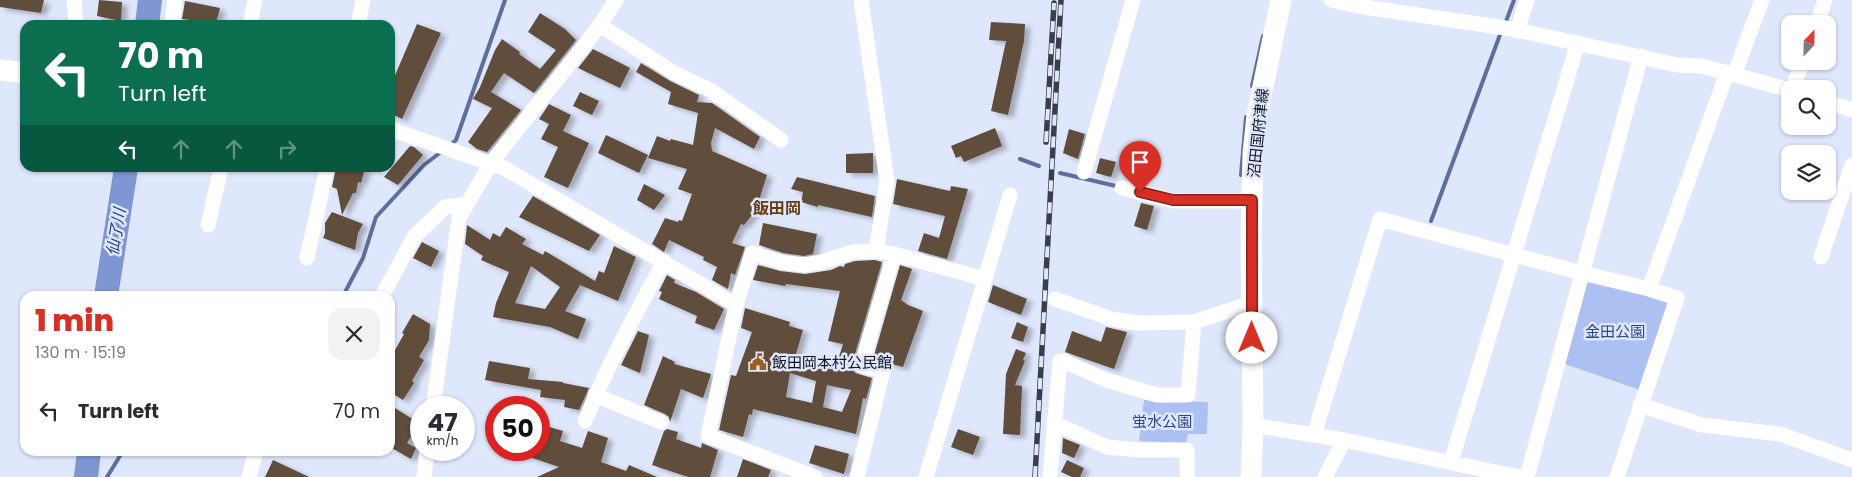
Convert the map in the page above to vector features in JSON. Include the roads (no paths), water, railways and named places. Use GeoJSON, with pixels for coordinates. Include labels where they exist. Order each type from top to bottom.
{"type":"FeatureCollection","features":[{"type":"Feature","properties":{"kind":"main road","name":"沼田国府津線"},"geometry":{"type":"LineString","coordinates":[[1251,477],[1253,425],[1253,153],[1257,115],[1281,0]]}},
{"type":"Feature","properties":{"kind":"main road"},"geometry":{"type":"LineString","coordinates":[[0,70],[20,72]]}},
{"type":"Feature","properties":{"kind":"street"},"geometry":{"type":"LineString","coordinates":[[74,0],[76,20]]}},
{"type":"Feature","properties":{"kind":"street"},"geometry":{"type":"LineString","coordinates":[[173,20],[175,0]]}},
{"type":"Feature","properties":{"kind":"street"},"geometry":{"type":"LineString","coordinates":[[251,20],[255,0]]}},
{"type":"Feature","properties":{"kind":"street"},"geometry":{"type":"LineString","coordinates":[[359,20],[363,0]]}},
{"type":"Feature","properties":{"kind":"street"},"geometry":{"type":"LineString","coordinates":[[435,396],[459,218],[491,163],[600,25],[616,0]]}},
{"type":"Feature","properties":{"kind":"street"},"geometry":{"type":"LineString","coordinates":[[861,0],[887,181],[876,250]]}},
{"type":"Feature","properties":{"kind":"street"},"geometry":{"type":"LineString","coordinates":[[1084,172],[1133,0]]}},
{"type":"Feature","properties":{"kind":"street"},"geometry":{"type":"LineString","coordinates":[[1331,0],[1358,6],[1509,29],[1677,65],[1702,66],[1781,86]]}},
{"type":"Feature","properties":{"kind":"street"},"geometry":{"type":"LineString","coordinates":[[1509,29],[1527,0]]}},
{"type":"Feature","properties":{"kind":"street"},"geometry":{"type":"LineString","coordinates":[[1649,289],[1731,74],[1762,0]]}},
{"type":"Feature","properties":{"kind":"street"},"geometry":{"type":"LineString","coordinates":[[1819,15],[1825,0]]}},
{"type":"Feature","properties":{"kind":"street"},"geometry":{"type":"LineString","coordinates":[[600,25],[674,74],[710,90],[781,140]]}},
{"type":"Feature","properties":{"kind":"street"},"geometry":{"type":"LineString","coordinates":[[1450,462],[1578,43]]}},
{"type":"Feature","properties":{"kind":"street"},"geometry":{"type":"LineString","coordinates":[[1527,477],[1641,56]]}},
{"type":"Feature","properties":{"kind":"street"},"geometry":{"type":"LineString","coordinates":[[1836,105],[1852,110]]}},
{"type":"Feature","properties":{"kind":"street"},"geometry":{"type":"LineString","coordinates":[[395,131],[504,168],[736,305]]}},
{"type":"Feature","properties":{"kind":"street"},"geometry":{"type":"LineString","coordinates":[[1821,257],[1852,165]]}},
{"type":"Feature","properties":{"kind":"street"},"geometry":{"type":"LineString","coordinates":[[208,225],[219,172]]}},
{"type":"Feature","properties":{"kind":"street"},"geometry":{"type":"LineString","coordinates":[[307,258],[326,172]]}},
{"type":"Feature","properties":{"kind":"street"},"geometry":{"type":"LineString","coordinates":[[1122,188],[1173,200],[1252,200]]}},
{"type":"Feature","properties":{"kind":"street"},"geometry":{"type":"LineString","coordinates":[[926,477],[1010,195]]}},
{"type":"Feature","properties":{"kind":"street"},"geometry":{"type":"LineString","coordinates":[[385,291],[414,238],[445,207],[467,204]]}},
{"type":"Feature","properties":{"kind":"street"},"geometry":{"type":"LineString","coordinates":[[1314,435],[1380,219],[1649,289],[1677,298],[1617,477]]}},
{"type":"Feature","properties":{"kind":"street"},"geometry":{"type":"LineString","coordinates":[[815,477],[777,470],[708,436],[736,305],[752,253],[781,262],[804,265],[822,262],[853,252],[876,250],[985,279]]}},
{"type":"Feature","properties":{"kind":"street"},"geometry":{"type":"LineString","coordinates":[[857,477],[884,371],[861,366],[894,254]]}},
{"type":"Feature","properties":{"kind":"street"},"geometry":{"type":"LineString","coordinates":[[585,421],[595,395],[664,261]]}},
{"type":"Feature","properties":{"kind":"street"},"geometry":{"type":"LineString","coordinates":[[1055,299],[1112,319],[1136,323],[1194,322],[1252,303]]}},
{"type":"Feature","properties":{"kind":"street"},"geometry":{"type":"LineString","coordinates":[[1050,477],[1060,361],[1064,361],[1106,380],[1156,395],[1188,395],[1194,322]]}},
{"type":"Feature","properties":{"kind":"street"},"geometry":{"type":"LineString","coordinates":[[595,395],[661,422]]}},
{"type":"Feature","properties":{"kind":"street"},"geometry":{"type":"LineString","coordinates":[[1640,405],[1702,424],[1780,434],[1852,460]]}},
{"type":"Feature","properties":{"kind":"street"},"geometry":{"type":"LineString","coordinates":[[1054,423],[1107,447],[1139,450],[1186,450],[1187,477]]}},
{"type":"Feature","properties":{"kind":"street"},"geometry":{"type":"LineString","coordinates":[[1253,425],[1344,440],[1519,477]]}},
{"type":"Feature","properties":{"kind":"street"},"geometry":{"type":"LineString","coordinates":[[1325,477],[1344,440]]}},
{"type":"Feature","properties":{"kind":"street"},"geometry":{"type":"LineString","coordinates":[[249,477],[255,456]]}},
{"type":"Feature","properties":{"kind":"street"},"geometry":{"type":"LineString","coordinates":[[424,477],[426,461]]}},
{"type":"Feature","properties":{"kind":"waterway","name":"仙了川"},"geometry":{"type":"LineString","coordinates":[[148,20],[150,0]]}},
{"type":"Feature","properties":{"kind":"waterway"},"geometry":{"type":"LineString","coordinates":[[449,146],[456,140],[505,0]]}},
{"type":"Feature","properties":{"kind":"waterway"},"geometry":{"type":"LineString","coordinates":[[1505,24],[1514,0]]}},
{"type":"Feature","properties":{"kind":"waterway"},"geometry":{"type":"LineString","coordinates":[[1431,221],[1501,32]]}},
{"type":"Feature","properties":{"kind":"waterway"},"geometry":{"type":"LineString","coordinates":[[1252,86],[1263,36]]}},
{"type":"Feature","properties":{"kind":"waterway"},"geometry":{"type":"LineString","coordinates":[[1241,175],[1246,117]]}},
{"type":"Feature","properties":{"kind":"waterway"},"geometry":{"type":"LineString","coordinates":[[346,291],[363,258],[376,217],[424,165],[441,152]]}},
{"type":"Feature","properties":{"kind":"waterway"},"geometry":{"type":"LineString","coordinates":[[1020,159],[1039,166]]}},
{"type":"Feature","properties":{"kind":"waterway","name":"仙了川"},"geometry":{"type":"LineString","coordinates":[[107,291],[125,172]]}},
{"type":"Feature","properties":{"kind":"waterway"},"geometry":{"type":"LineString","coordinates":[[1060,173],[1116,186]]}},
{"type":"Feature","properties":{"kind":"waterway","name":"仙了川"},"geometry":{"type":"LineString","coordinates":[[86,477],[88,456]]}},
{"type":"Feature","properties":{"kind":"waterway"},"geometry":{"type":"LineString","coordinates":[[107,477],[120,456]]}},
{"type":"Feature","properties":{"kind":"railway"},"geometry":{"type":"LineString","coordinates":[[1035,477],[1061,0]]}},
{"type":"Feature","properties":{"kind":"railway"},"geometry":{"type":"LineString","coordinates":[[1046,142],[1054,3]]}},
{"type":"Feature","properties":{"kind":"place","name":"飯田岡本村公民館"},"geometry":{"type":"Point","coordinates":[758,362]}},
{"type":"Feature","properties":{"kind":"district","name":"飯田岡"},"geometry":{"type":"Point","coordinates":[777,208]}},
{"type":"Feature","properties":{"kind":"park label","name":"金田公園"},"geometry":{"type":"Point","coordinates":[1615,331]}},
{"type":"Feature","properties":{"kind":"park label","name":"蛍水公園"},"geometry":{"type":"Point","coordinates":[1162,421]}}]}
